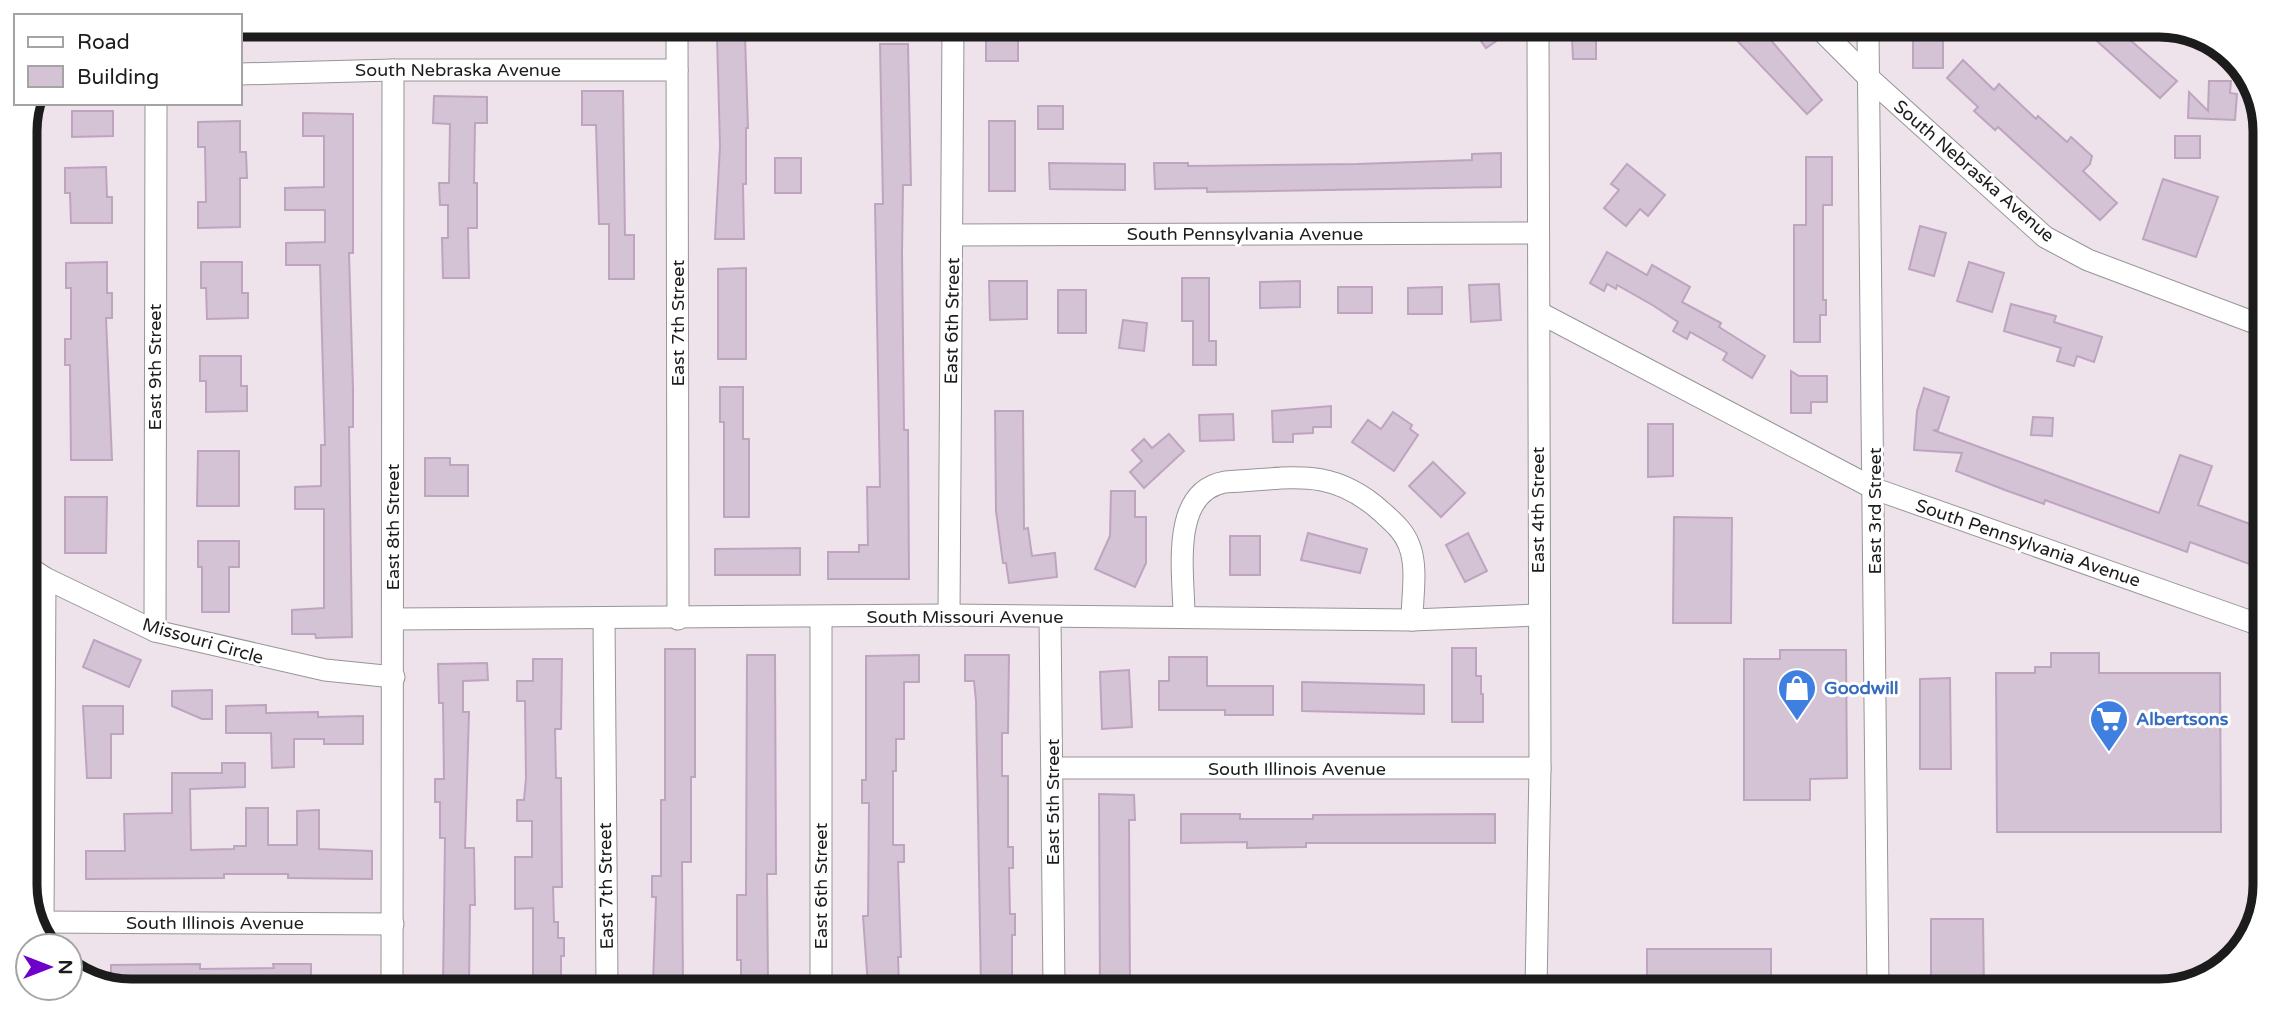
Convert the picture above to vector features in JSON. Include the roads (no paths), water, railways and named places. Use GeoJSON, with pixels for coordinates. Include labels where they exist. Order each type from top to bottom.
{"type":"FeatureCollection","features":[{"type":"Feature","properties":{"kind":"street","name":"East 7th Street"},"geometry":{"type":"LineString","coordinates":[[677,37],[678,619]]}},
{"type":"Feature","properties":{"kind":"street","name":"East 6th Street"},"geometry":{"type":"LineString","coordinates":[[949,615],[953,37]]}},
{"type":"Feature","properties":{"kind":"street","name":"East 4th Street"},"geometry":{"type":"LineString","coordinates":[[1536,979],[1539,768],[1538,37]]}},
{"type":"Feature","properties":{"kind":"street","name":"South Nebraska Avenue"},"geometry":{"type":"LineString","coordinates":[[1828,37],[1869,78],[2045,237],[2088,260],[2253,322]]}},
{"type":"Feature","properties":{"kind":"street","name":"East 3rd Street"},"geometry":{"type":"LineString","coordinates":[[1868,37],[1875,489],[1878,979]]}},
{"type":"Feature","properties":{"kind":"street","name":"South Nebraska Avenue"},"geometry":{"type":"LineString","coordinates":[[242,74],[393,69],[677,70]]}},
{"type":"Feature","properties":{"kind":"street","name":"East 8th Street"},"geometry":{"type":"LineString","coordinates":[[392,979],[393,69]]}},
{"type":"Feature","properties":{"kind":"street","name":"East 9th Street"},"geometry":{"type":"LineString","coordinates":[[155,631],[156,105]]}},
{"type":"Feature","properties":{"kind":"street","name":"South Pennsylvania Avenue"},"geometry":{"type":"LineString","coordinates":[[953,235],[1538,233]]}},
{"type":"Feature","properties":{"kind":"street","name":"South Pennsylvania Avenue"},"geometry":{"type":"LineString","coordinates":[[1539,313],[1875,489],[2253,623]]}},
{"type":"Feature","properties":{"kind":"street"},"geometry":{"type":"LineString","coordinates":[[1184,616],[1184,533],[1194,501],[1214,484],[1225,482],[1321,478],[1356,490],[1398,526],[1410,545],[1412,620]]}},
{"type":"Feature","properties":{"kind":"street","name":"Missouri Circle"},"geometry":{"type":"LineString","coordinates":[[37,573],[155,631],[312,668],[394,677]]}},
{"type":"Feature","properties":{"kind":"street"},"geometry":{"type":"LineString","coordinates":[[40,907],[45,578]]}},
{"type":"Feature","properties":{"kind":"street","name":"South Missouri Avenue"},"geometry":{"type":"LineString","coordinates":[[393,619],[949,615],[1412,620],[1537,615]]}},
{"type":"Feature","properties":{"kind":"street","name":"East 6th Street"},"geometry":{"type":"LineString","coordinates":[[821,617],[821,979]]}},
{"type":"Feature","properties":{"kind":"street","name":"East 5th Street"},"geometry":{"type":"LineString","coordinates":[[1050,617],[1054,768],[1054,979]]}},
{"type":"Feature","properties":{"kind":"street","name":"East 7th Street"},"geometry":{"type":"LineString","coordinates":[[604,619],[607,979]]}},
{"type":"Feature","properties":{"kind":"street","name":"South Illinois Avenue"},"geometry":{"type":"LineString","coordinates":[[1054,768],[1539,768]]}},
{"type":"Feature","properties":{"kind":"street","name":"South Illinois Avenue"},"geometry":{"type":"LineString","coordinates":[[45,923],[393,924]]}},
{"type":"Feature","properties":{"kind":"place","name":"Goodwill"},"geometry":{"type":"Point","coordinates":[1797,722]}},
{"type":"Feature","properties":{"kind":"place","name":"Albertsons"},"geometry":{"type":"Point","coordinates":[2109,753]}}]}
